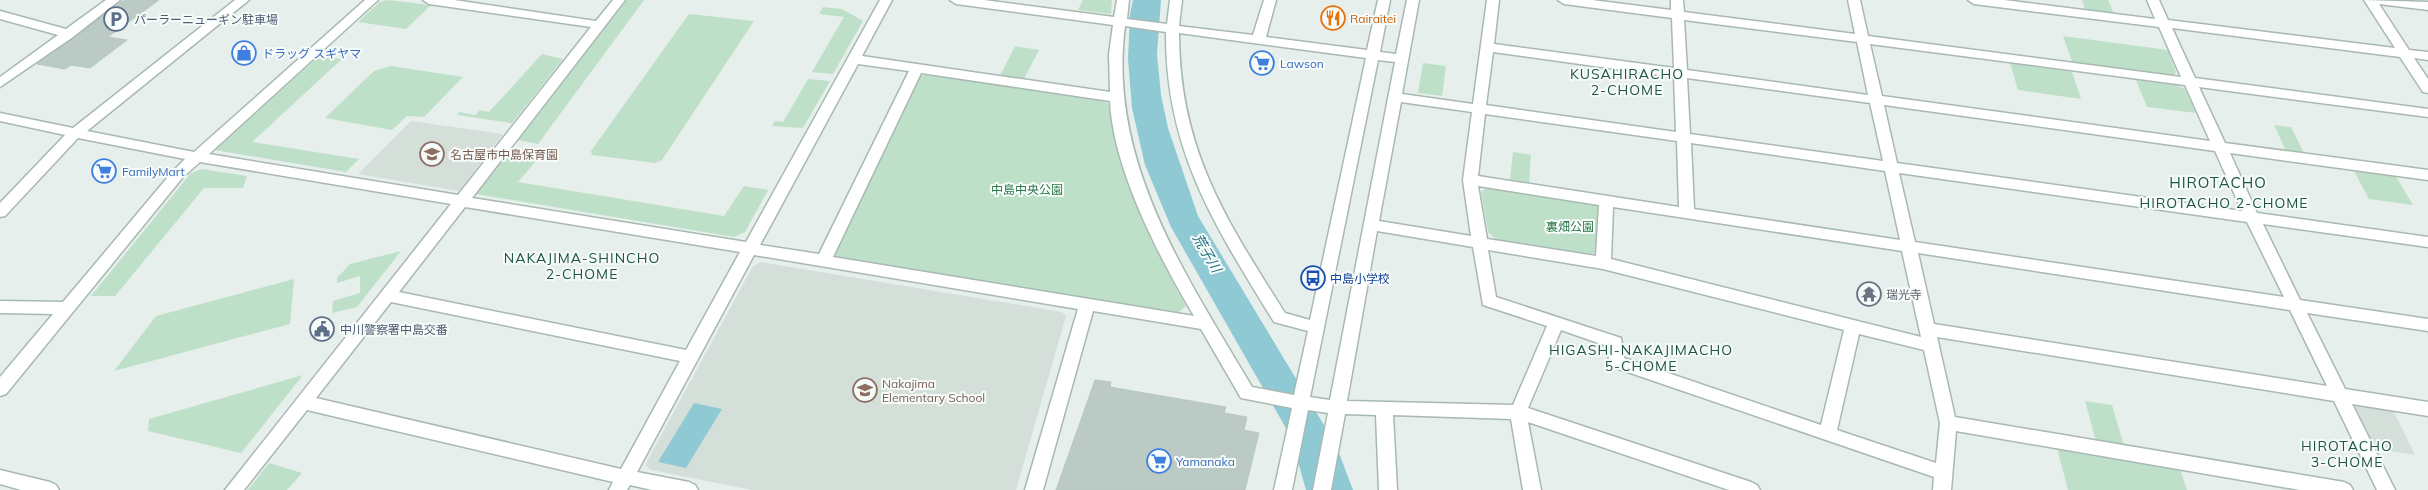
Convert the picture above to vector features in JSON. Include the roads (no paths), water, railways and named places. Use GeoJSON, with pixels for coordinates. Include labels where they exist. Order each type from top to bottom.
{"type":"FeatureCollection","features":[{"type":"Feature","properties":{"kind":"street"},"geometry":{"type":"LineString","coordinates":[[0,83],[114,0]]}},
{"type":"Feature","properties":{"kind":"street"},"geometry":{"type":"LineString","coordinates":[[0,212],[74,134],[243,0]]}},
{"type":"Feature","properties":{"kind":"street"},"geometry":{"type":"LineString","coordinates":[[0,390],[178,174],[372,0]]}},
{"type":"Feature","properties":{"kind":"street"},"geometry":{"type":"LineString","coordinates":[[429,0],[600,24]]}},
{"type":"Feature","properties":{"kind":"street"},"geometry":{"type":"LineString","coordinates":[[234,490],[620,0]]}},
{"type":"Feature","properties":{"kind":"street"},"geometry":{"type":"LineString","coordinates":[[622,484],[886,0]]}},
{"type":"Feature","properties":{"kind":"street"},"geometry":{"type":"LineString","coordinates":[[956,0],[1402,59]]}},
{"type":"Feature","properties":{"kind":"street"},"geometry":{"type":"LineString","coordinates":[[1122,0],[1121,22],[1113,59],[1115,97],[1135,183],[1168,258],[1206,324],[1252,394],[1330,407],[1518,412],[1750,490]]}},
{"type":"Feature","properties":{"kind":"street"},"geometry":{"type":"LineString","coordinates":[[1176,0],[1170,29],[1172,61],[1178,103],[1195,166],[1225,230],[1280,318],[1316,327]]}},
{"type":"Feature","properties":{"kind":"street"},"geometry":{"type":"LineString","coordinates":[[1258,41],[1270,0]]}},
{"type":"Feature","properties":{"kind":"street"},"geometry":{"type":"LineString","coordinates":[[1283,490],[1384,0]]}},
{"type":"Feature","properties":{"kind":"street"},"geometry":{"type":"LineString","coordinates":[[1322,490],[1333,430],[1330,407],[1371,224],[1413,0]]}},
{"type":"Feature","properties":{"kind":"street"},"geometry":{"type":"LineString","coordinates":[[1493,0],[1470,180],[1489,301],[1615,342],[1616,362],[1944,473]]}},
{"type":"Feature","properties":{"kind":"street"},"geometry":{"type":"LineString","coordinates":[[1564,0],[2428,113]]}},
{"type":"Feature","properties":{"kind":"street"},"geometry":{"type":"LineString","coordinates":[[1677,0],[1687,213]]}},
{"type":"Feature","properties":{"kind":"street"},"geometry":{"type":"LineString","coordinates":[[1854,0],[1948,423],[1942,490]]}},
{"type":"Feature","properties":{"kind":"street"},"geometry":{"type":"LineString","coordinates":[[1974,0],[2428,56]]}},
{"type":"Feature","properties":{"kind":"street"},"geometry":{"type":"LineString","coordinates":[[2153,0],[2252,217],[2386,490]]}},
{"type":"Feature","properties":{"kind":"street"},"geometry":{"type":"LineString","coordinates":[[2372,0],[2428,6]]}},
{"type":"Feature","properties":{"kind":"street"},"geometry":{"type":"LineString","coordinates":[[2372,0],[2428,89]]}},
{"type":"Feature","properties":{"kind":"street"},"geometry":{"type":"LineString","coordinates":[[0,15],[68,34]]}},
{"type":"Feature","properties":{"kind":"street"},"geometry":{"type":"LineString","coordinates":[[1488,47],[2428,175]]}},
{"type":"Feature","properties":{"kind":"street"},"geometry":{"type":"LineString","coordinates":[[853,59],[1115,97]]}},
{"type":"Feature","properties":{"kind":"street"},"geometry":{"type":"LineString","coordinates":[[823,262],[917,68]]}},
{"type":"Feature","properties":{"kind":"street"},"geometry":{"type":"LineString","coordinates":[[1395,97],[1892,165],[2428,242]]}},
{"type":"Feature","properties":{"kind":"street"},"geometry":{"type":"LineString","coordinates":[[0,116],[74,134],[94,135],[196,157],[1206,324]]}},
{"type":"Feature","properties":{"kind":"street"},"geometry":{"type":"LineString","coordinates":[[1470,180],[2428,325]]}},
{"type":"Feature","properties":{"kind":"street"},"geometry":{"type":"LineString","coordinates":[[1604,263],[1606,201]]}},
{"type":"Feature","properties":{"kind":"street"},"geometry":{"type":"LineString","coordinates":[[1371,224],[1604,263],[1931,346]]}},
{"type":"Feature","properties":{"kind":"street"},"geometry":{"type":"LineString","coordinates":[[387,295],[691,357]]}},
{"type":"Feature","properties":{"kind":"street"},"geometry":{"type":"LineString","coordinates":[[1034,490],[1087,304]]}},
{"type":"Feature","properties":{"kind":"street"},"geometry":{"type":"LineString","coordinates":[[0,307],[68,308]]}},
{"type":"Feature","properties":{"kind":"street"},"geometry":{"type":"LineString","coordinates":[[1532,490],[1518,412],[1556,323]]}},
{"type":"Feature","properties":{"kind":"street"},"geometry":{"type":"LineString","coordinates":[[1827,434],[1853,327]]}},
{"type":"Feature","properties":{"kind":"street"},"geometry":{"type":"LineString","coordinates":[[1927,329],[2428,409]]}},
{"type":"Feature","properties":{"kind":"street"},"geometry":{"type":"LineString","coordinates":[[303,402],[622,484],[689,490]]}},
{"type":"Feature","properties":{"kind":"street"},"geometry":{"type":"LineString","coordinates":[[1384,409],[1388,490]]}},
{"type":"Feature","properties":{"kind":"street"},"geometry":{"type":"LineString","coordinates":[[1948,423],[2344,490]]}},
{"type":"Feature","properties":{"kind":"street"},"geometry":{"type":"LineString","coordinates":[[0,477],[50,490]]}},
{"type":"Feature","properties":{"kind":"water","name":"荒子川"},"geometry":{"type":"Polygon","coordinates":[[[1133,0],[1161,0],[1157,54],[1161,95],[1168,128],[1198,216],[1336,445],[1353,490],[1306,490],[1291,437],[1171,227],[1145,165],[1132,108],[1128,59],[1130,14],[1133,0]]]}},
{"type":"Feature","properties":{"kind":"water"},"geometry":{"type":"Polygon","coordinates":[[[694,403],[722,409],[686,468],[658,462],[694,403]]]}},
{"type":"Feature","properties":{"kind":"place","name":"Rairaitei"},"geometry":{"type":"Point","coordinates":[1333,18]}},
{"type":"Feature","properties":{"kind":"place","name":"パーラーニューギン駐車場"},"geometry":{"type":"Point","coordinates":[116,19]}},
{"type":"Feature","properties":{"kind":"place","name":"ドラッグ スギヤマ"},"geometry":{"type":"Point","coordinates":[244,53]}},
{"type":"Feature","properties":{"kind":"place","name":"Lawson"},"geometry":{"type":"Point","coordinates":[1262,63]}},
{"type":"Feature","properties":{"kind":"place","name":"名古屋市中島保育園"},"geometry":{"type":"Point","coordinates":[432,154]}},
{"type":"Feature","properties":{"kind":"place","name":"FamilyMart"},"geometry":{"type":"Point","coordinates":[104,171]}},
{"type":"Feature","properties":{"kind":"place","name":"中島小学校"},"geometry":{"type":"Point","coordinates":[1313,278]}},
{"type":"Feature","properties":{"kind":"place","name":"瑞光寺"},"geometry":{"type":"Point","coordinates":[1869,294]}},
{"type":"Feature","properties":{"kind":"place","name":"中川警察署中島交番"},"geometry":{"type":"Point","coordinates":[322,329]}},
{"type":"Feature","properties":{"kind":"place","name":"Nakajima Elementary School"},"geometry":{"type":"Point","coordinates":[865,390]}},
{"type":"Feature","properties":{"kind":"place","name":"Yamanaka"},"geometry":{"type":"Point","coordinates":[1159,461]}},
{"type":"Feature","properties":{"kind":"district","name":"KUSAHIRACHO 2-CHOME"},"geometry":{"type":"Point","coordinates":[1627,82]}},
{"type":"Feature","properties":{"kind":"district","name":"HIROTACHO"},"geometry":{"type":"Point","coordinates":[2218,182]}},
{"type":"Feature","properties":{"kind":"district","name":"HIROTACHO 2-CHOME"},"geometry":{"type":"Point","coordinates":[2224,203]}},
{"type":"Feature","properties":{"kind":"district","name":"NAKAJIMA-SHINCHO 2-CHOME"},"geometry":{"type":"Point","coordinates":[582,266]}},
{"type":"Feature","properties":{"kind":"district","name":"HIGASHI-NAKAJIMACHO 5-CHOME"},"geometry":{"type":"Point","coordinates":[1641,358]}},
{"type":"Feature","properties":{"kind":"district","name":"HIROTACHO 3-CHOME"},"geometry":{"type":"Point","coordinates":[2347,454]}},
{"type":"Feature","properties":{"kind":"park label","name":"中島中央公園"},"geometry":{"type":"Point","coordinates":[1027,189]}},
{"type":"Feature","properties":{"kind":"park label","name":"裏畑公園"},"geometry":{"type":"Point","coordinates":[1570,226]}}]}
